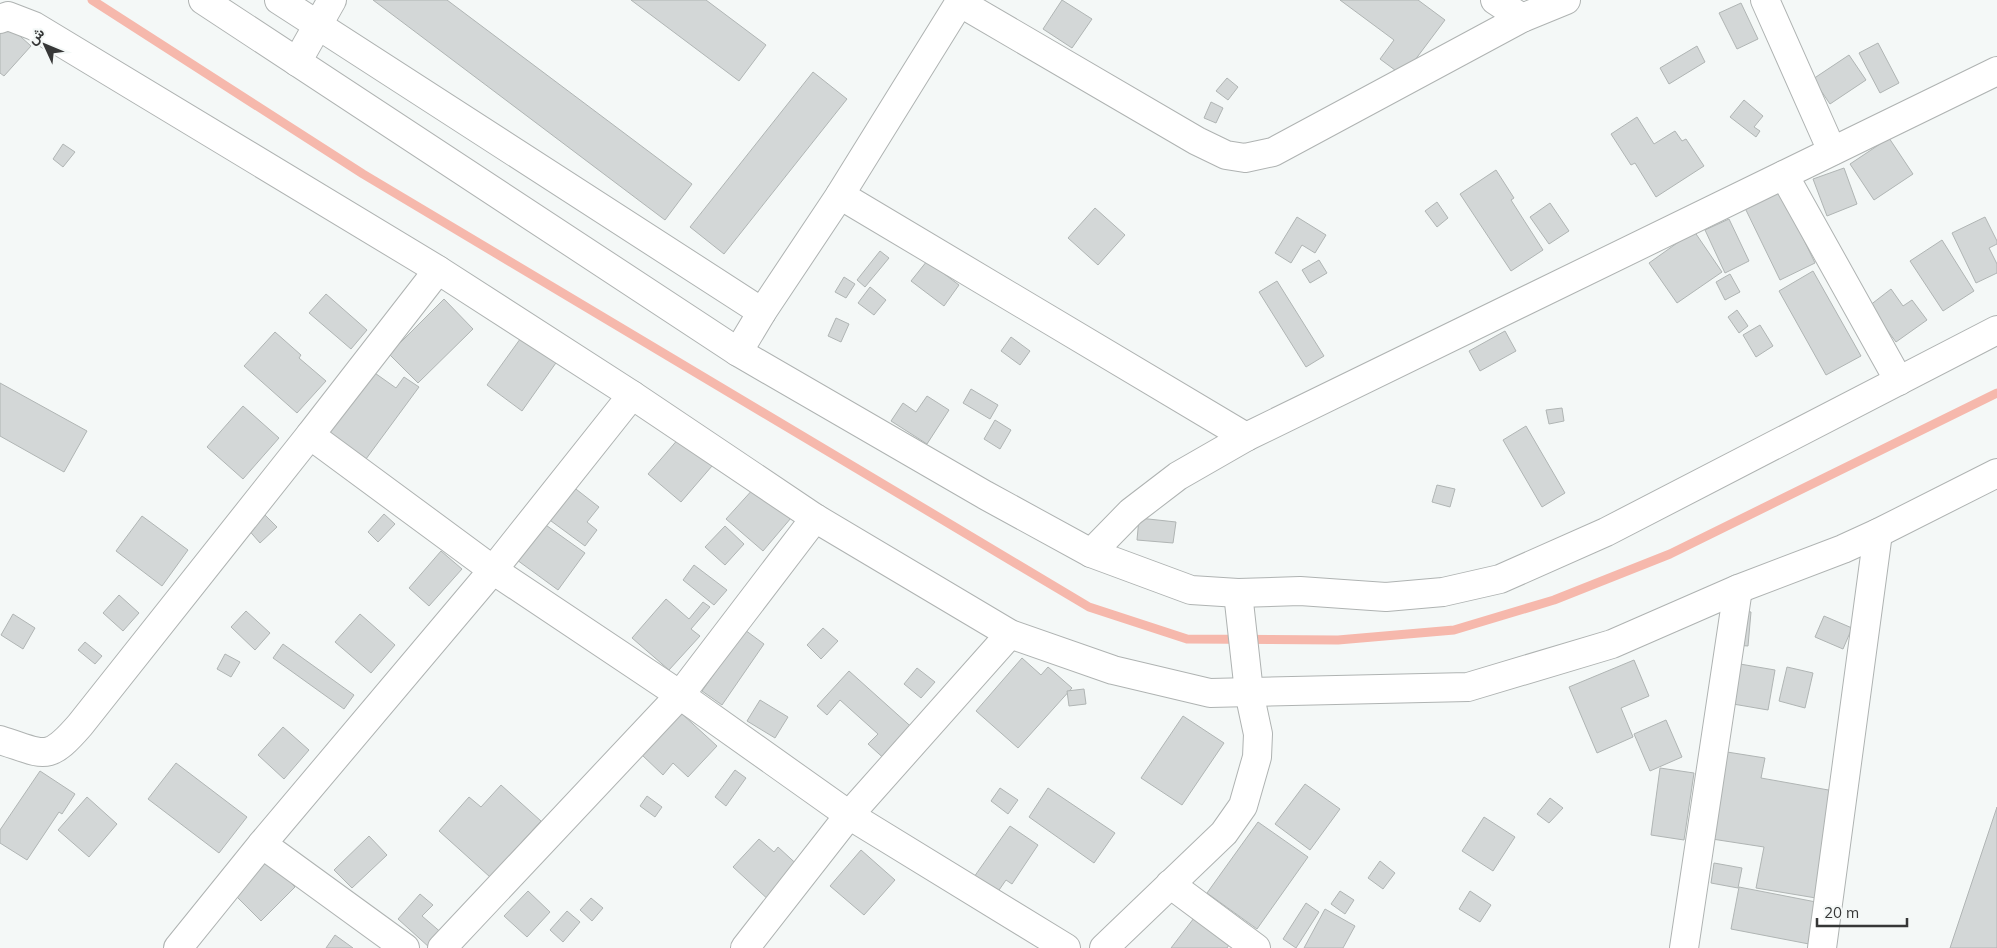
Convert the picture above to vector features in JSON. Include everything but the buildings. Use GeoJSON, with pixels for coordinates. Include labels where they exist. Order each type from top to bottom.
{"type":"FeatureCollection","features":[{"type":"Feature","properties":{"kind":"street"},"geometry":{"type":"LineString","coordinates":[[203,0],[738,352],[977,490],[1091,553],[1191,590],[1238,593],[1300,591],[1386,597],[1443,592],[1500,578],[1606,532],[1997,330]]}},
{"type":"Feature","properties":{"kind":"street"},"geometry":{"type":"LineString","coordinates":[[279,0],[762,312]]}},
{"type":"Feature","properties":{"kind":"street"},"geometry":{"type":"LineString","coordinates":[[297,62],[332,0]]}},
{"type":"Feature","properties":{"kind":"street"},"geometry":{"type":"LineString","coordinates":[[1494,0],[1522,18]]}},
{"type":"Feature","properties":{"kind":"street"},"geometry":{"type":"LineString","coordinates":[[738,352],[762,312],[840,195],[960,1],[1197,141],[1226,156],[1245,158],[1273,152],[1522,18],[1566,0]]}},
{"type":"Feature","properties":{"kind":"street"},"geometry":{"type":"LineString","coordinates":[[1766,0],[1832,151]]}},
{"type":"Feature","properties":{"kind":"street"},"geometry":{"type":"LineString","coordinates":[[0,18],[8,16],[34,26],[438,270],[632,395],[815,518],[1010,634],[1113,670],[1210,694],[1468,687],[1612,644],[1738,589],[1843,549],[1997,473]]}},
{"type":"Feature","properties":{"kind":"street"},"geometry":{"type":"LineString","coordinates":[[1091,553],[1131,512],[1178,476],[1246,438],[1997,71]]}},
{"type":"Feature","properties":{"kind":"street"},"geometry":{"type":"LineString","coordinates":[[1784,175],[1899,381]]}},
{"type":"Feature","properties":{"kind":"street"},"geometry":{"type":"LineString","coordinates":[[840,195],[1246,438]]}},
{"type":"Feature","properties":{"kind":"street"},"geometry":{"type":"LineString","coordinates":[[0,740],[42,754],[61,746],[310,435],[438,270]]}},
{"type":"Feature","properties":{"kind":"street"},"geometry":{"type":"LineString","coordinates":[[178,948],[262,844],[492,570],[632,395]]}},
{"type":"Feature","properties":{"kind":"street"},"geometry":{"type":"LineString","coordinates":[[310,435],[492,570],[680,695],[849,815],[1066,948]]}},
{"type":"Feature","properties":{"kind":"street"},"geometry":{"type":"LineString","coordinates":[[442,948],[680,695],[815,518]]}},
{"type":"Feature","properties":{"kind":"street"},"geometry":{"type":"LineString","coordinates":[[1822,948],[1878,533]]}},
{"type":"Feature","properties":{"kind":"street"},"geometry":{"type":"LineString","coordinates":[[1684,948],[1738,589]]}},
{"type":"Feature","properties":{"kind":"street"},"geometry":{"type":"LineString","coordinates":[[1104,948],[1224,833],[1243,806],[1257,757],[1258,734],[1249,692],[1238,593]]}},
{"type":"Feature","properties":{"kind":"street"},"geometry":{"type":"LineString","coordinates":[[745,948],[849,815],[1010,634]]}},
{"type":"Feature","properties":{"kind":"street"},"geometry":{"type":"LineString","coordinates":[[262,844],[405,948]]}},
{"type":"Feature","properties":{"kind":"street"},"geometry":{"type":"LineString","coordinates":[[1170,884],[1256,948]]}},
{"type":"Feature","properties":{"kind":"waterway"},"geometry":{"type":"LineString","coordinates":[[92,0],[363,174],[1089,607],[1187,639],[1338,640],[1454,630],[1554,600],[1670,554],[1997,393]]}}]}
